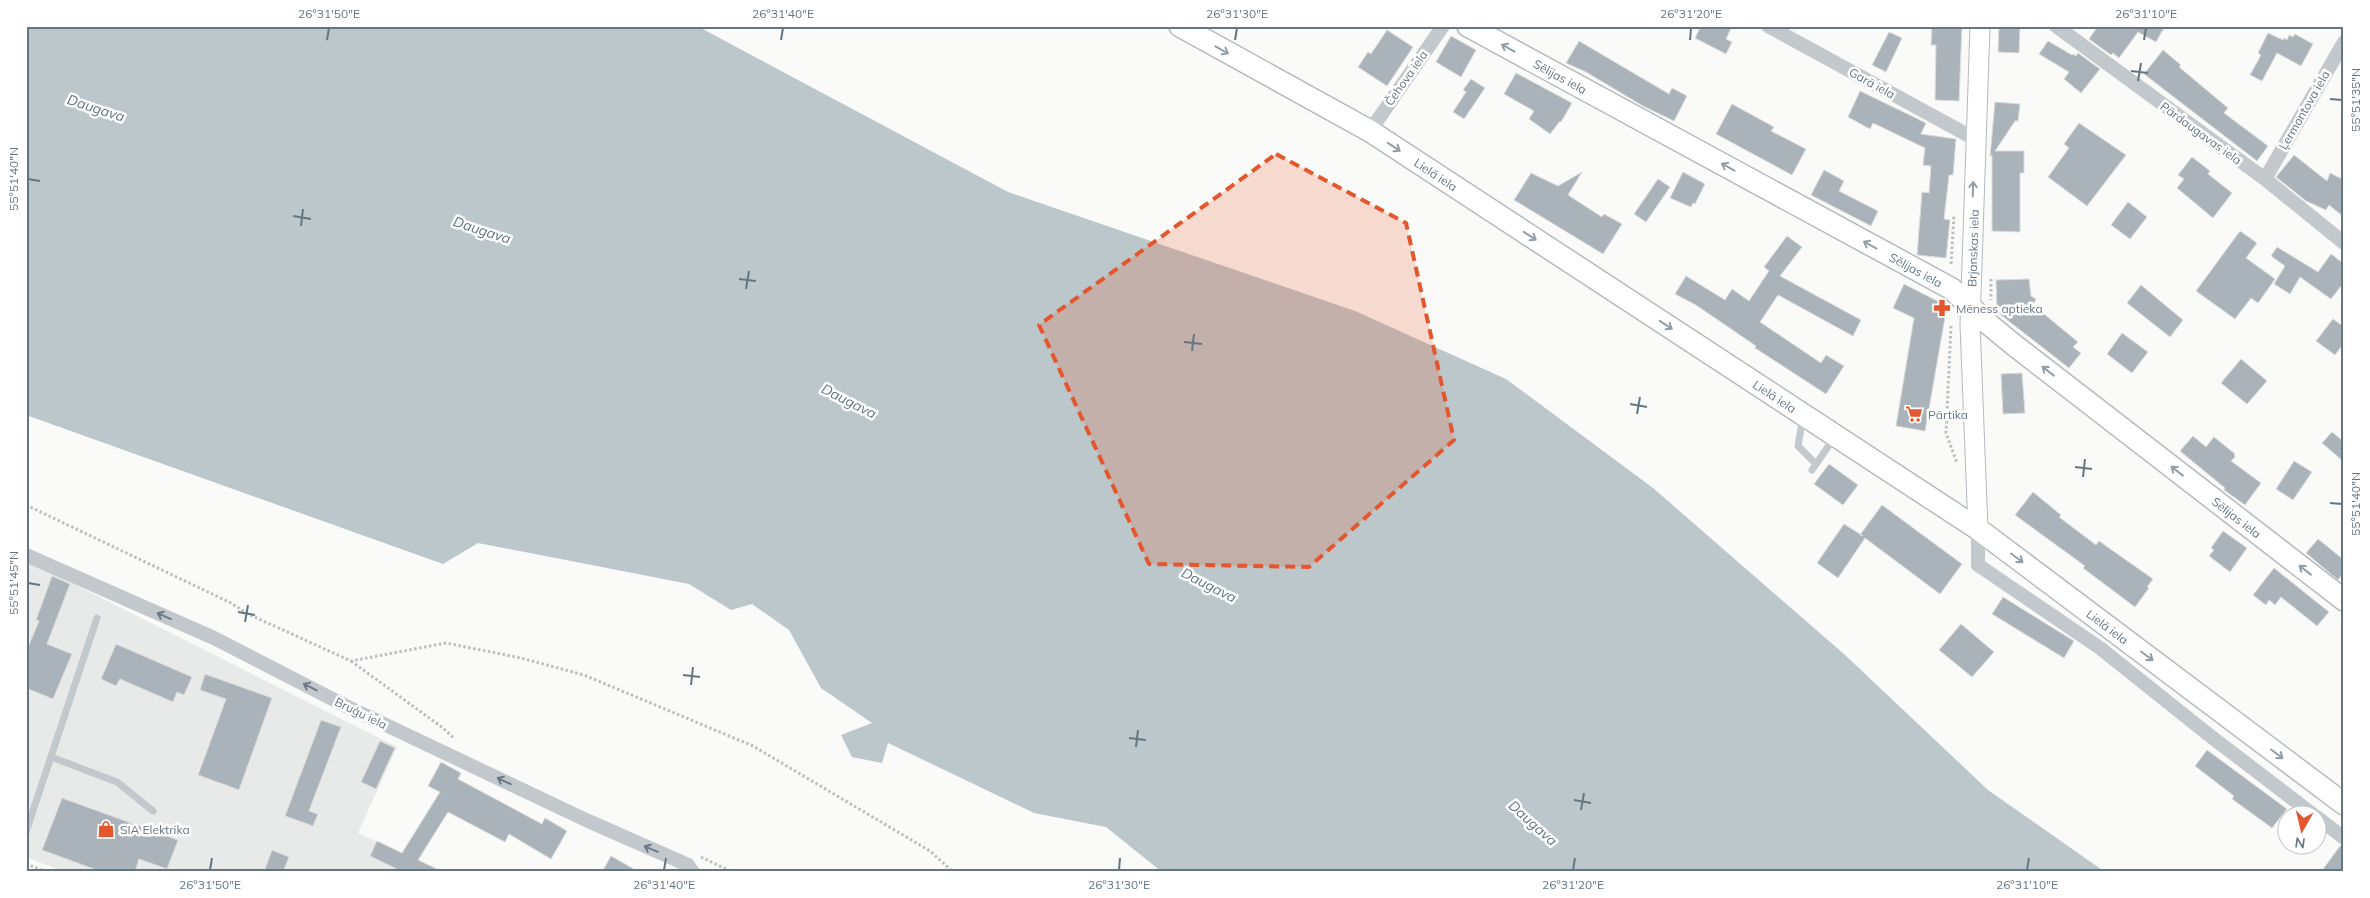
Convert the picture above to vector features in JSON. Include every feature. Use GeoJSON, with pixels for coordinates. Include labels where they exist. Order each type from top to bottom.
{"type":"FeatureCollection","features":[{"type":"Feature","properties":{"kind":"main road","name":"Lielā iela"},"geometry":{"type":"LineString","coordinates":[[1180,26],[1370,131],[1978,529],[2344,804]]}},
{"type":"Feature","properties":{"kind":"main road","name":"Sēlijas iela"},"geometry":{"type":"LineString","coordinates":[[1468,26],[1952,289],[1970,308],[2022,351],[2344,600]]}},
{"type":"Feature","properties":{"kind":"main road","name":"Brjanskas iela"},"geometry":{"type":"LineString","coordinates":[[1978,529],[1970,308],[1980,26]]}},
{"type":"Feature","properties":{"kind":"street","name":"Čehova iela"},"geometry":{"type":"LineString","coordinates":[[1370,131],[1443,26]]}},
{"type":"Feature","properties":{"kind":"street","name":"Garā iela"},"geometry":{"type":"LineString","coordinates":[[1768,26],[1975,139]]}},
{"type":"Feature","properties":{"kind":"street","name":"Pārdaugavas iela"},"geometry":{"type":"LineString","coordinates":[[2056,26],[2265,179],[2344,243]]}},
{"type":"Feature","properties":{"kind":"street","name":"Ļermontova iela"},"geometry":{"type":"LineString","coordinates":[[2265,179],[2344,42]]}},
{"type":"Feature","properties":{"kind":"street"},"geometry":{"type":"LineString","coordinates":[[1978,529],[1978,565],[2100,648],[2302,806]]}},
{"type":"Feature","properties":{"kind":"street","name":"Bruģu iela"},"geometry":{"type":"LineString","coordinates":[[26,555],[214,638],[354,710],[586,820],[688,865],[693,872]]}},
{"type":"Feature","properties":{"kind":"street"},"geometry":{"type":"LineString","coordinates":[[2328,826],[2344,838]]}},
{"type":"Feature","properties":{"kind":"lane"},"geometry":{"type":"LineString","coordinates":[[1804,415],[1798,446],[1814,467],[1836,436]]}},
{"type":"Feature","properties":{"kind":"lane"},"geometry":{"type":"LineString","coordinates":[[26,832],[98,618]]}},
{"type":"Feature","properties":{"kind":"lane"},"geometry":{"type":"LineString","coordinates":[[51,756],[117,782],[153,811]]}},
{"type":"Feature","properties":{"kind":"path"},"geometry":{"type":"LineString","coordinates":[[26,505],[231,603],[257,618],[351,661],[443,728],[461,745]]}},
{"type":"Feature","properties":{"kind":"path"},"geometry":{"type":"LineString","coordinates":[[351,661],[446,643],[521,658],[584,675],[753,746],[930,851],[953,872]]}},
{"type":"Feature","properties":{"kind":"path"},"geometry":{"type":"LineString","coordinates":[[711,861],[732,872]]}},
{"type":"Feature","properties":{"kind":"path"},"geometry":{"type":"LineString","coordinates":[[26,864],[47,872]]}},
{"type":"Feature","properties":{"kind":"highlighted area"},"geometry":{"type":"Polygon","coordinates":[[[1276,154],[1406,223],[1454,440],[1309,567],[1149,564],[1039,325],[1276,154]]]}},
{"type":"Feature","properties":{"kind":"shaded area"},"geometry":{"type":"Polygon","coordinates":[[[26,562],[40,567],[397,747],[358,833],[443,872],[64,872],[26,857],[26,562]]]}},
{"type":"Feature","properties":{"kind":"water","name":"Daugava"},"geometry":{"type":"Polygon","coordinates":[[[26,26],[697,26],[1008,192],[1355,311],[1506,379],[1653,488],[1844,654],[1988,790],[2105,872],[1162,872],[1106,827],[1034,813],[888,743],[882,763],[852,757],[841,735],[872,723],[821,688],[789,630],[752,604],[731,610],[689,584],[478,543],[443,564],[26,415],[26,26]]]}},
{"type":"Feature","properties":{"kind":"building"},"geometry":{"type":"Polygon","coordinates":[[[1701,26],[1732,26],[1726,39],[1732,42],[1726,54],[1695,38],[1701,26]]]}},
{"type":"Feature","properties":{"kind":"building"},"geometry":{"type":"Polygon","coordinates":[[[1932,26],[1962,26],[1959,101],[1935,100],[1936,45],[1931,45],[1932,26]]]}},
{"type":"Feature","properties":{"kind":"building"},"geometry":{"type":"Polygon","coordinates":[[[1999,26],[2020,26],[2019,53],[1998,52],[1999,26]]]}},
{"type":"Feature","properties":{"kind":"building"},"geometry":{"type":"Polygon","coordinates":[[[2098,26],[2165,26],[2156,42],[2138,32],[2119,58],[2113,53],[2111,55],[2089,39],[2098,26]]]}},
{"type":"Feature","properties":{"kind":"building"},"geometry":{"type":"Polygon","coordinates":[[[1387,30],[1413,47],[1387,86],[1358,67],[1368,52],[1371,54],[1387,30]]]}},
{"type":"Feature","properties":{"kind":"building"},"geometry":{"type":"Polygon","coordinates":[[[1889,32],[1902,38],[1886,72],[1872,65],[1889,32]]]}},
{"type":"Feature","properties":{"kind":"building"},"geometry":{"type":"Polygon","coordinates":[[[2268,33],[2283,40],[2284,38],[2287,40],[2289,35],[2293,37],[2295,34],[2313,44],[2301,66],[2277,53],[2262,81],[2250,75],[2261,55],[2258,53],[2268,33]]]}},
{"type":"Feature","properties":{"kind":"building"},"geometry":{"type":"Polygon","coordinates":[[[1451,36],[1476,50],[1461,77],[1436,62],[1451,36]]]}},
{"type":"Feature","properties":{"kind":"building"},"geometry":{"type":"Polygon","coordinates":[[[1579,41],[1669,94],[1672,88],[1687,96],[1674,121],[1643,106],[1586,72],[1566,63],[1579,41]]]}},
{"type":"Feature","properties":{"kind":"building"},"geometry":{"type":"Polygon","coordinates":[[[2048,41],[2072,55],[2076,56],[2078,53],[2100,69],[2081,93],[2064,79],[2069,72],[2039,54],[2048,41]]]}},
{"type":"Feature","properties":{"kind":"building"},"geometry":{"type":"Polygon","coordinates":[[[2163,50],[2181,65],[2179,67],[2228,108],[2224,113],[2268,146],[2257,161],[2144,74],[2163,50]]]}},
{"type":"Feature","properties":{"kind":"building"},"geometry":{"type":"Polygon","coordinates":[[[1516,73],[1572,103],[1561,122],[1550,134],[1529,119],[1534,111],[1504,94],[1516,73]]]}},
{"type":"Feature","properties":{"kind":"building"},"geometry":{"type":"Polygon","coordinates":[[[1471,79],[1485,88],[1464,119],[1453,112],[1466,92],[1463,90],[1471,79]]]}},
{"type":"Feature","properties":{"kind":"building"},"geometry":{"type":"Polygon","coordinates":[[[1860,91],[1926,123],[1921,134],[1956,139],[1953,175],[1949,175],[1944,219],[1950,220],[1946,258],[1917,255],[1922,192],[1929,193],[1931,166],[1923,165],[1925,148],[1873,123],[1870,129],[1848,117],[1860,91]]]}},
{"type":"Feature","properties":{"kind":"building"},"geometry":{"type":"Polygon","coordinates":[[[1995,102],[2020,104],[2018,121],[2015,121],[1995,151],[2024,151],[2024,173],[2020,173],[2020,232],[1992,231],[1992,155],[1990,157],[1995,102]]]}},
{"type":"Feature","properties":{"kind":"building"},"geometry":{"type":"Polygon","coordinates":[[[1732,104],[1774,127],[1771,131],[1806,149],[1792,175],[1716,134],[1732,104]]]}},
{"type":"Feature","properties":{"kind":"building"},"geometry":{"type":"Polygon","coordinates":[[[2079,123],[2126,155],[2087,206],[2048,177],[2069,148],[2064,144],[2079,123]]]}},
{"type":"Feature","properties":{"kind":"building"},"geometry":{"type":"Polygon","coordinates":[[[2294,155],[2327,181],[2330,173],[2344,180],[2344,217],[2329,205],[2326,210],[2306,201],[2276,177],[2294,155]]]}},
{"type":"Feature","properties":{"kind":"building"},"geometry":{"type":"Polygon","coordinates":[[[2192,157],[2210,171],[2208,174],[2232,193],[2213,218],[2177,188],[2184,179],[2178,175],[2192,157]]]}},
{"type":"Feature","properties":{"kind":"building"},"geometry":{"type":"Polygon","coordinates":[[[1824,170],[1844,181],[1839,191],[1878,211],[1871,226],[1811,195],[1824,170]]]}},
{"type":"Feature","properties":{"kind":"building"},"geometry":{"type":"Polygon","coordinates":[[[1582,172],[1568,195],[1602,217],[1604,214],[1622,224],[1603,254],[1514,200],[1531,173],[1558,186],[1582,172]]]}},
{"type":"Feature","properties":{"kind":"building"},"geometry":{"type":"Polygon","coordinates":[[[1683,172],[1705,184],[1695,204],[1693,203],[1691,207],[1670,198],[1683,172]]]}},
{"type":"Feature","properties":{"kind":"building"},"geometry":{"type":"Polygon","coordinates":[[[1658,179],[1670,187],[1646,222],[1634,214],[1658,179]]]}},
{"type":"Feature","properties":{"kind":"building"},"geometry":{"type":"Polygon","coordinates":[[[2128,202],[2147,217],[2130,239],[2111,225],[2128,202]]]}},
{"type":"Feature","properties":{"kind":"building"},"geometry":{"type":"Polygon","coordinates":[[[2240,231],[2257,243],[2246,258],[2275,279],[2258,303],[2251,298],[2235,319],[2196,291],[2240,231]]]}},
{"type":"Feature","properties":{"kind":"building"},"geometry":{"type":"Polygon","coordinates":[[[1787,236],[1802,247],[1780,276],[1861,320],[1853,336],[1778,295],[1760,322],[1821,363],[1826,355],[1844,366],[1826,394],[1755,348],[1756,346],[1696,305],[1675,294],[1686,276],[1725,300],[1732,289],[1749,301],[1769,271],[1764,267],[1787,236]]]}},
{"type":"Feature","properties":{"kind":"building"},"geometry":{"type":"Polygon","coordinates":[[[2277,247],[2318,272],[2331,254],[2344,264],[2344,282],[2331,299],[2300,277],[2290,294],[2274,284],[2285,266],[2271,256],[2277,247]]]}},
{"type":"Feature","properties":{"kind":"building"},"geometry":{"type":"Polygon","coordinates":[[[2029,279],[2031,296],[2036,299],[2033,305],[2078,342],[2073,347],[2081,353],[2069,368],[1997,312],[1996,280],[2029,279]]]}},
{"type":"Feature","properties":{"kind":"building"},"geometry":{"type":"Polygon","coordinates":[[[1904,284],[1947,306],[1925,431],[1896,426],[1914,318],[1893,308],[1904,284]]]}},
{"type":"Feature","properties":{"kind":"building"},"geometry":{"type":"Polygon","coordinates":[[[2141,285],[2183,320],[2170,337],[2127,303],[2141,285]]]}},
{"type":"Feature","properties":{"kind":"building"},"geometry":{"type":"Polygon","coordinates":[[[2333,319],[2344,327],[2344,343],[2335,355],[2316,341],[2333,319]]]}},
{"type":"Feature","properties":{"kind":"building"},"geometry":{"type":"Polygon","coordinates":[[[2122,333],[2148,352],[2132,373],[2107,354],[2122,333]]]}},
{"type":"Feature","properties":{"kind":"building"},"geometry":{"type":"Polygon","coordinates":[[[2241,359],[2267,381],[2247,404],[2221,383],[2241,359]]]}},
{"type":"Feature","properties":{"kind":"building"},"geometry":{"type":"Polygon","coordinates":[[[2022,373],[2025,413],[2003,414],[2001,374],[2022,373]]]}},
{"type":"Feature","properties":{"kind":"building"},"geometry":{"type":"Polygon","coordinates":[[[2332,432],[2344,442],[2344,462],[2322,443],[2332,432]]]}},
{"type":"Feature","properties":{"kind":"building"},"geometry":{"type":"Polygon","coordinates":[[[2193,436],[2206,447],[2214,437],[2234,453],[2235,457],[2231,461],[2261,483],[2245,505],[2224,490],[2225,488],[2180,451],[2193,436]]]}},
{"type":"Feature","properties":{"kind":"building"},"geometry":{"type":"Polygon","coordinates":[[[2294,461],[2312,472],[2293,500],[2276,489],[2294,461]]]}},
{"type":"Feature","properties":{"kind":"building"},"geometry":{"type":"Polygon","coordinates":[[[1829,464],[1858,485],[1843,505],[1814,484],[1829,464]]]}},
{"type":"Feature","properties":{"kind":"building"},"geometry":{"type":"Polygon","coordinates":[[[2033,492],[2061,515],[2059,517],[2096,545],[2099,541],[2153,579],[2147,587],[2149,588],[2135,607],[2083,568],[2085,566],[2015,515],[2033,492]]]}},
{"type":"Feature","properties":{"kind":"building"},"geometry":{"type":"Polygon","coordinates":[[[1882,505],[1962,564],[1940,594],[1865,538],[1838,578],[1817,563],[1844,524],[1860,534],[1882,505]]]}},
{"type":"Feature","properties":{"kind":"building"},"geometry":{"type":"Polygon","coordinates":[[[2223,531],[2247,548],[2230,572],[2209,556],[2214,550],[2211,548],[2223,531]]]}},
{"type":"Feature","properties":{"kind":"building"},"geometry":{"type":"Polygon","coordinates":[[[2318,539],[2344,560],[2344,572],[2338,580],[2306,553],[2318,539]]]}},
{"type":"Feature","properties":{"kind":"building"},"geometry":{"type":"Polygon","coordinates":[[[2274,568],[2329,612],[2317,626],[2281,597],[2275,605],[2269,600],[2266,605],[2253,595],[2274,568]]]}},
{"type":"Feature","properties":{"kind":"building"},"geometry":{"type":"Polygon","coordinates":[[[52,576],[70,584],[47,644],[72,654],[53,699],[26,688],[26,652],[39,621],[36,620],[52,576]]]}},
{"type":"Feature","properties":{"kind":"building"},"geometry":{"type":"Polygon","coordinates":[[[2003,597],[2074,641],[2064,658],[1992,614],[2003,597]]]}},
{"type":"Feature","properties":{"kind":"building"},"geometry":{"type":"Polygon","coordinates":[[[1961,624],[1994,652],[1972,677],[1939,650],[1961,624]]]}},
{"type":"Feature","properties":{"kind":"building"},"geometry":{"type":"Polygon","coordinates":[[[116,644],[192,677],[184,695],[177,692],[173,702],[120,679],[116,686],[101,679],[116,644]]]}},
{"type":"Feature","properties":{"kind":"building"},"geometry":{"type":"Polygon","coordinates":[[[205,674],[272,698],[239,790],[198,775],[226,699],[200,690],[205,674]]]}},
{"type":"Feature","properties":{"kind":"building"},"geometry":{"type":"Polygon","coordinates":[[[321,720],[341,727],[309,811],[318,814],[313,826],[285,816],[321,720]]]}},
{"type":"Feature","properties":{"kind":"building"},"geometry":{"type":"Polygon","coordinates":[[[380,741],[395,748],[376,789],[361,782],[380,741]]]}},
{"type":"Feature","properties":{"kind":"building"},"geometry":{"type":"Polygon","coordinates":[[[2207,750],[2283,806],[2278,806],[2278,820],[2272,828],[2232,799],[2234,796],[2195,766],[2207,750]]]}},
{"type":"Feature","properties":{"kind":"building"},"geometry":{"type":"Polygon","coordinates":[[[441,762],[461,773],[458,779],[542,824],[545,818],[567,831],[551,859],[509,834],[505,842],[448,812],[418,860],[443,872],[403,872],[370,856],[377,841],[402,853],[440,792],[428,786],[441,762]]]}},
{"type":"Feature","properties":{"kind":"building"},"geometry":{"type":"Polygon","coordinates":[[[62,798],[178,840],[167,869],[139,859],[135,872],[102,872],[42,850],[62,798]]]}},
{"type":"Feature","properties":{"kind":"building"},"geometry":{"type":"Polygon","coordinates":[[[2340,846],[2344,847],[2344,872],[2321,872],[2340,846]]]}},
{"type":"Feature","properties":{"kind":"building"},"geometry":{"type":"Polygon","coordinates":[[[272,850],[289,857],[283,872],[264,872],[272,850]]]}},
{"type":"Feature","properties":{"kind":"building"},"geometry":{"type":"Polygon","coordinates":[[[611,856],[639,872],[602,872],[611,856]]]}},
{"type":"Feature","properties":{"kind":"place","name":"Mēness aptieka"},"geometry":{"type":"Point","coordinates":[1942,308]}},
{"type":"Feature","properties":{"kind":"place","name":"Pārtika"},"geometry":{"type":"Point","coordinates":[1914,414]}},
{"type":"Feature","properties":{"kind":"place","name":"SIA Elektrika"},"geometry":{"type":"Point","coordinates":[106,829]}}]}
